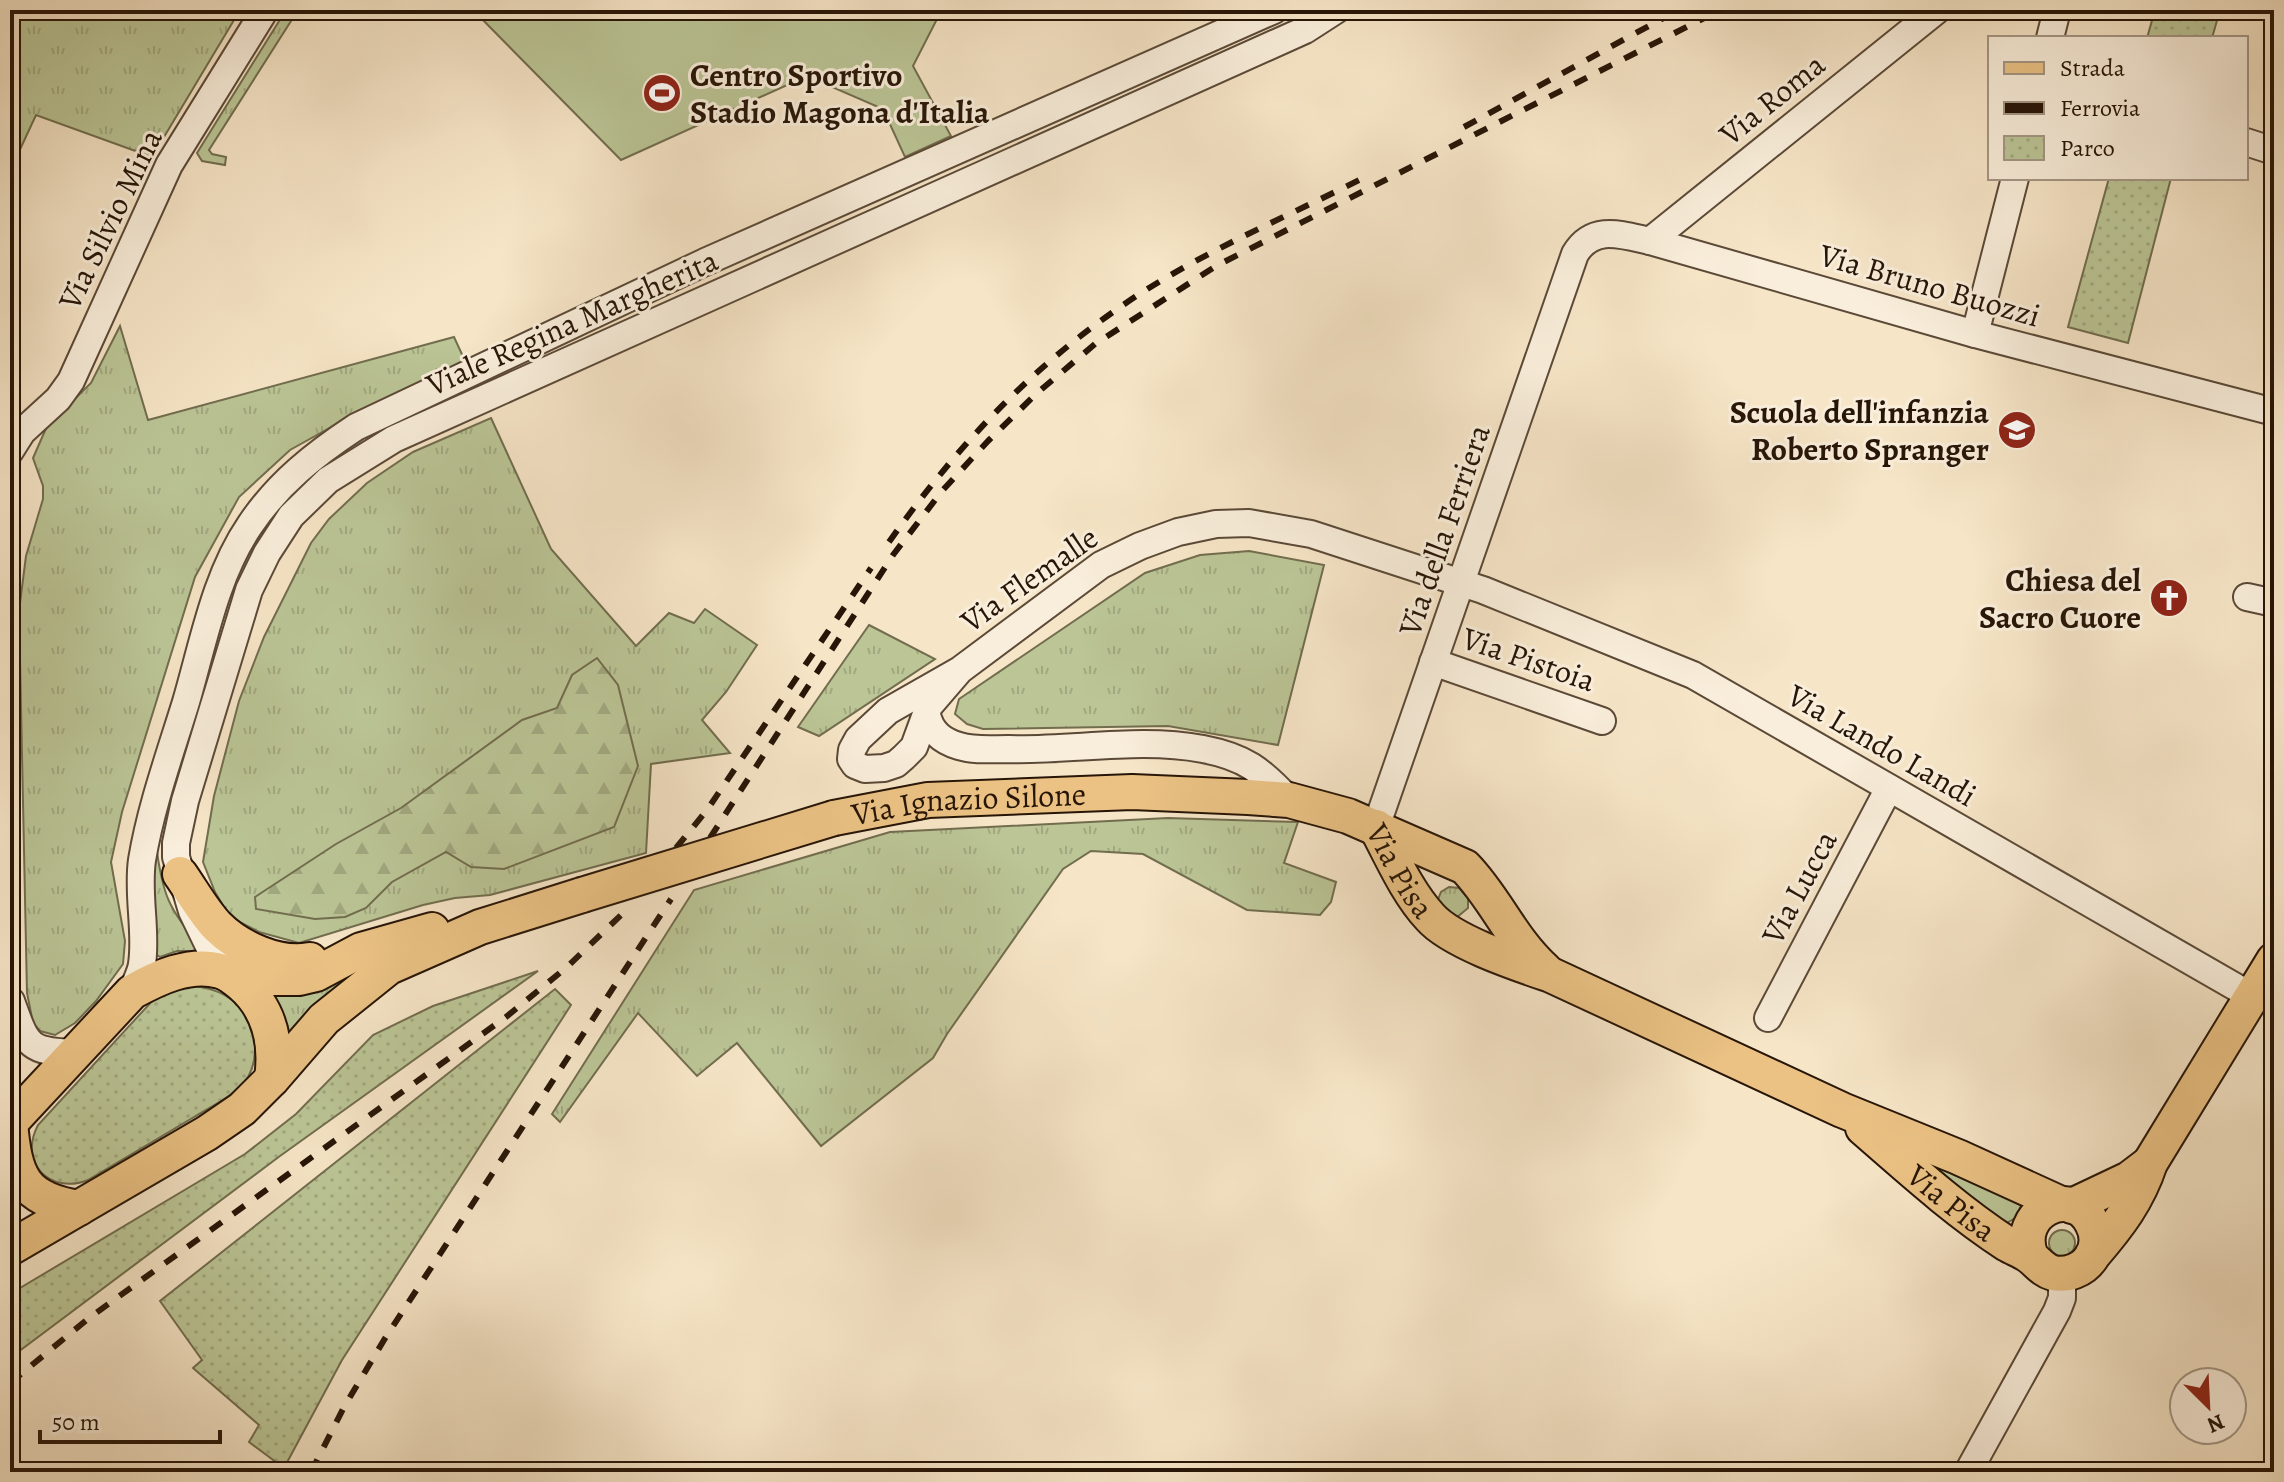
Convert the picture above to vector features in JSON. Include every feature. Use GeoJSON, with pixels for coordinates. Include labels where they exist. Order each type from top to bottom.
{"type":"FeatureCollection","features":[{"type":"Feature","properties":{"kind":"main road","name":"Via Ignazio Silone"},"geometry":{"type":"LineString","coordinates":[[79,1208],[242,1109],[324,1019],[368,982],[416,953],[480,927],[834,818],[928,800],[1132,792],[1289,800],[1376,827]]}},
{"type":"Feature","properties":{"kind":"main road","name":"Via Pisa"},"geometry":{"type":"LineString","coordinates":[[1376,827],[1465,867],[1479,882],[1524,950],[1551,975]]}},
{"type":"Feature","properties":{"kind":"main road","name":"Via Pisa"},"geometry":{"type":"LineString","coordinates":[[1376,827],[1420,905],[1441,928],[1512,962],[1551,975],[1842,1110],[2066,1205]]}},
{"type":"Feature","properties":{"kind":"main road"},"geometry":{"type":"LineString","coordinates":[[180,874],[217,926],[258,953],[303,962],[361,950]]}},
{"type":"Feature","properties":{"kind":"main road"},"geometry":{"type":"LineString","coordinates":[[1457,935],[1478,923],[1490,901]]}},
{"type":"Feature","properties":{"kind":"main road","name":"Via Ignazio Silone"},"geometry":{"type":"LineString","coordinates":[[132,992],[170,974],[189,970],[299,978],[316,974],[361,950],[419,932],[480,927]]}},
{"type":"Feature","properties":{"kind":"main road"},"geometry":{"type":"LineString","coordinates":[[2150,1163],[2129,1179],[2066,1205],[2041,1210],[2029,1227],[2027,1247],[2031,1257],[2050,1272],[2074,1272],[2085,1265],[2118,1226],[2141,1190],[2150,1163],[2264,989],[2274,960]]}},
{"type":"Feature","properties":{"kind":"main road"},"geometry":{"type":"LineString","coordinates":[[228,975],[253,995],[266,1014],[273,1038],[275,1061],[272,1079]]}},
{"type":"Feature","properties":{"kind":"main road"},"geometry":{"type":"LineString","coordinates":[[79,1208],[56,1205],[35,1194],[14,1161],[10,1123],[132,992]]}},
{"type":"Feature","properties":{"kind":"main road","name":"Via Pisa"},"geometry":{"type":"LineString","coordinates":[[1842,1110],[1940,1195],[2008,1245],[2031,1257]]}},
{"type":"Feature","properties":{"kind":"main road"},"geometry":{"type":"LineString","coordinates":[[2066,1205],[2089,1217],[2094,1226],[2096,1236],[2092,1256]]}},
{"type":"Feature","properties":{"kind":"main road"},"geometry":{"type":"LineString","coordinates":[[10,1248],[79,1208]]}},
{"type":"Feature","properties":{"kind":"street","name":"Via Silvio Mina"},"geometry":{"type":"LineString","coordinates":[[10,451],[22,432],[58,399],[71,381],[169,165],[265,10]]}},
{"type":"Feature","properties":{"kind":"street","name":"Viale Regina Margherita"},"geometry":{"type":"LineString","coordinates":[[132,992],[142,964],[142,866],[158,791],[210,617],[248,526],[280,486],[314,455],[356,427],[659,284],[1274,10]]}},
{"type":"Feature","properties":{"kind":"street","name":"Viale Regina Margherita"},"geometry":{"type":"LineString","coordinates":[[228,975],[192,911],[180,874],[176,843],[185,801],[249,590],[267,553],[291,516],[328,480],[394,439],[1305,30],[1336,10]]}},
{"type":"Feature","properties":{"kind":"street","name":"Via Roma"},"geometry":{"type":"LineString","coordinates":[[1650,241],[1937,10]]}},
{"type":"Feature","properties":{"kind":"street"},"geometry":{"type":"LineString","coordinates":[[2050,36],[2057,10]]}},
{"type":"Feature","properties":{"kind":"street"},"geometry":{"type":"LineString","coordinates":[[2248,143],[2274,151]]}},
{"type":"Feature","properties":{"kind":"street"},"geometry":{"type":"LineString","coordinates":[[1975,334],[2014,180]]}},
{"type":"Feature","properties":{"kind":"street","name":"Via Bruno Buozzi"},"geometry":{"type":"LineString","coordinates":[[1575,254],[1582,243],[1591,237],[1613,234],[1650,241],[1975,334],[2274,412]]}},
{"type":"Feature","properties":{"kind":"street","name":"Via della Ferriera"},"geometry":{"type":"LineString","coordinates":[[1376,827],[1575,254]]}},
{"type":"Feature","properties":{"kind":"street"},"geometry":{"type":"LineString","coordinates":[[659,284],[674,314]]}},
{"type":"Feature","properties":{"kind":"street","name":"Via Flemalle"},"geometry":{"type":"LineString","coordinates":[[960,670],[937,694],[914,747],[896,764],[865,769],[855,765],[851,759],[852,750],[858,739],[888,711],[960,670],[1101,565],[1178,532],[1216,524],[1249,523],[1311,534],[1462,584]]}},
{"type":"Feature","properties":{"kind":"street","name":"Via Lando Landi"},"geometry":{"type":"LineString","coordinates":[[1462,584],[1693,675],[1889,788],[2264,989]]}},
{"type":"Feature","properties":{"kind":"street"},"geometry":{"type":"LineString","coordinates":[[2247,597],[2274,603]]}},
{"type":"Feature","properties":{"kind":"street","name":"Via Pistoia"},"geometry":{"type":"LineString","coordinates":[[1433,662],[1602,721]]}},
{"type":"Feature","properties":{"kind":"street"},"geometry":{"type":"LineString","coordinates":[[927,715],[937,735],[968,749],[1161,744],[1204,749],[1236,758],[1263,771],[1289,800]]}},
{"type":"Feature","properties":{"kind":"street","name":"Via Lucca"},"geometry":{"type":"LineString","coordinates":[[1768,1018],[1889,788]]}},
{"type":"Feature","properties":{"kind":"street"},"geometry":{"type":"LineString","coordinates":[[10,992],[10,1003],[23,1035],[32,1046],[45,1053],[76,1053]]}},
{"type":"Feature","properties":{"kind":"street"},"geometry":{"type":"LineString","coordinates":[[1968,1472],[2057,1311],[2062,1298],[2062,1274]]}},
{"type":"Feature","properties":{"kind":"green space"},"geometry":{"type":"Polygon","coordinates":[[[10,10],[240,10],[152,157],[36,115],[10,171],[10,10]]]}},
{"type":"Feature","properties":{"kind":"green space"},"geometry":{"type":"Polygon","coordinates":[[[286,10],[298,10],[209,150],[212,154],[226,157],[225,165],[202,161],[197,153],[286,10]]]}},
{"type":"Feature","properties":{"kind":"green space","name":"Centro Sportivo Stadio Magona d'Italia"},"geometry":{"type":"Polygon","coordinates":[[[473,10],[953,10],[938,17],[913,66],[951,136],[905,157],[883,109],[807,76],[621,160],[473,10]]]}},
{"type":"Feature","properties":{"kind":"green space"},"geometry":{"type":"Polygon","coordinates":[[[2155,10],[2220,10],[2213,36],[2148,36],[2155,10]]]}},
{"type":"Feature","properties":{"kind":"green space"},"geometry":{"type":"Polygon","coordinates":[[[2108,180],[2170,180],[2128,343],[2068,327],[2108,180]]]}},
{"type":"Feature","properties":{"kind":"green space"},"geometry":{"type":"Polygon","coordinates":[[[120,326],[148,420],[454,337],[466,363],[364,409],[290,450],[239,497],[195,577],[122,812],[111,862],[125,941],[123,964],[96,1001],[75,1023],[55,1035],[40,1031],[33,1023],[27,993],[19,611],[26,556],[43,499],[43,486],[33,458],[47,426],[91,383],[120,326]]]}},
{"type":"Feature","properties":{"kind":"green space"},"geometry":{"type":"Polygon","coordinates":[[[491,418],[551,549],[636,646],[669,613],[694,623],[705,609],[757,645],[726,692],[702,720],[730,753],[651,764],[646,853],[490,895],[423,905],[299,943],[259,932],[230,917],[215,892],[203,862],[214,796],[239,701],[264,637],[311,543],[329,519],[367,483],[413,452],[491,418]]]}},
{"type":"Feature","properties":{"kind":"green space"},"geometry":{"type":"Polygon","coordinates":[[[1249,551],[1324,565],[1278,745],[1168,726],[983,729],[967,724],[955,714],[959,699],[1145,573],[1200,555],[1249,551]]]}},
{"type":"Feature","properties":{"kind":"green space"},"geometry":{"type":"Polygon","coordinates":[[[869,625],[935,659],[819,736],[798,727],[869,625]]]}},
{"type":"Feature","properties":{"kind":"green space"},"geometry":{"type":"Polygon","coordinates":[[[597,658],[618,685],[638,766],[614,827],[504,869],[471,867],[446,852],[392,882],[366,908],[345,917],[315,919],[256,909],[255,897],[336,844],[401,808],[522,720],[557,708],[572,675],[597,658]]]}},
{"type":"Feature","properties":{"kind":"green space"},"geometry":{"type":"Polygon","coordinates":[[[1168,818],[1298,822],[1284,863],[1336,882],[1331,902],[1320,915],[1247,910],[1143,854],[1091,851],[1063,869],[933,1058],[821,1146],[737,1043],[697,1076],[638,1013],[560,1122],[552,1114],[694,890],[890,832],[1168,818]]]}},
{"type":"Feature","properties":{"kind":"green space"},"geometry":{"type":"Polygon","coordinates":[[[156,844],[168,900],[201,947],[200,951],[157,955],[151,886],[156,844]]]}},
{"type":"Feature","properties":{"kind":"green space"},"geometry":{"type":"Polygon","coordinates":[[[1449,887],[1459,888],[1468,898],[1468,908],[1456,918],[1437,902],[1441,892],[1449,887]]]}},
{"type":"Feature","properties":{"kind":"green space"},"geometry":{"type":"Polygon","coordinates":[[[349,970],[356,975],[292,1037],[288,1034],[272,992],[349,970]]]}},
{"type":"Feature","properties":{"kind":"green space"},"geometry":{"type":"Polygon","coordinates":[[[538,971],[280,1156],[10,1358],[10,1294],[245,1154],[296,1114],[373,1035],[433,1006],[538,971]]]}},
{"type":"Feature","properties":{"kind":"green space"},"geometry":{"type":"Polygon","coordinates":[[[193,986],[225,995],[238,1005],[248,1019],[254,1034],[255,1051],[252,1068],[244,1083],[220,1102],[88,1180],[74,1184],[61,1183],[41,1172],[32,1152],[38,1125],[154,999],[179,988],[193,986]]]}},
{"type":"Feature","properties":{"kind":"green space"},"geometry":{"type":"Polygon","coordinates":[[[555,989],[571,1005],[342,1360],[284,1468],[249,1442],[259,1425],[193,1368],[202,1360],[160,1301],[555,989]]]}},
{"type":"Feature","properties":{"kind":"green space"},"geometry":{"type":"Polygon","coordinates":[[[1902,1146],[2022,1202],[2017,1217],[2005,1224],[1902,1146]]]}},
{"type":"Feature","properties":{"kind":"green space"},"geometry":{"type":"Polygon","coordinates":[[[2062,1230],[2072,1233],[2075,1243],[2072,1253],[2062,1256],[2052,1253],[2049,1243],[2052,1233],[2062,1230]]]}},
{"type":"Feature","properties":{"kind":"railway"},"geometry":{"type":"LineString","coordinates":[[1464,127],[1678,10]]}},
{"type":"Feature","properties":{"kind":"railway"},"geometry":{"type":"LineString","coordinates":[[710,838],[893,555],[942,491],[1036,394],[1095,344],[1216,266],[1720,10]]}},
{"type":"Feature","properties":{"kind":"railway"},"geometry":{"type":"LineString","coordinates":[[889,542],[941,474],[997,411],[1026,382],[1091,328],[1184,267],[1367,176]]}},
{"type":"Feature","properties":{"kind":"railway"},"geometry":{"type":"LineString","coordinates":[[676,848],[707,810],[871,568]]}},
{"type":"Feature","properties":{"kind":"railway"},"geometry":{"type":"LineString","coordinates":[[311,1472],[344,1407],[384,1340],[671,899]]}},
{"type":"Feature","properties":{"kind":"railway"},"geometry":{"type":"LineString","coordinates":[[10,1383],[89,1318],[506,1017],[567,967],[621,915]]}},
{"type":"Feature","properties":{"kind":"place","name":"Centro Sportivo Stadio Magona d'Italia"},"geometry":{"type":"Point","coordinates":[662,93]}},
{"type":"Feature","properties":{"kind":"place","name":"Scuola dell'infanzia Roberto Spranger"},"geometry":{"type":"Point","coordinates":[2017,430]}},
{"type":"Feature","properties":{"kind":"place","name":"Chiesa del Sacro Cuore"},"geometry":{"type":"Point","coordinates":[2169,598]}}]}
